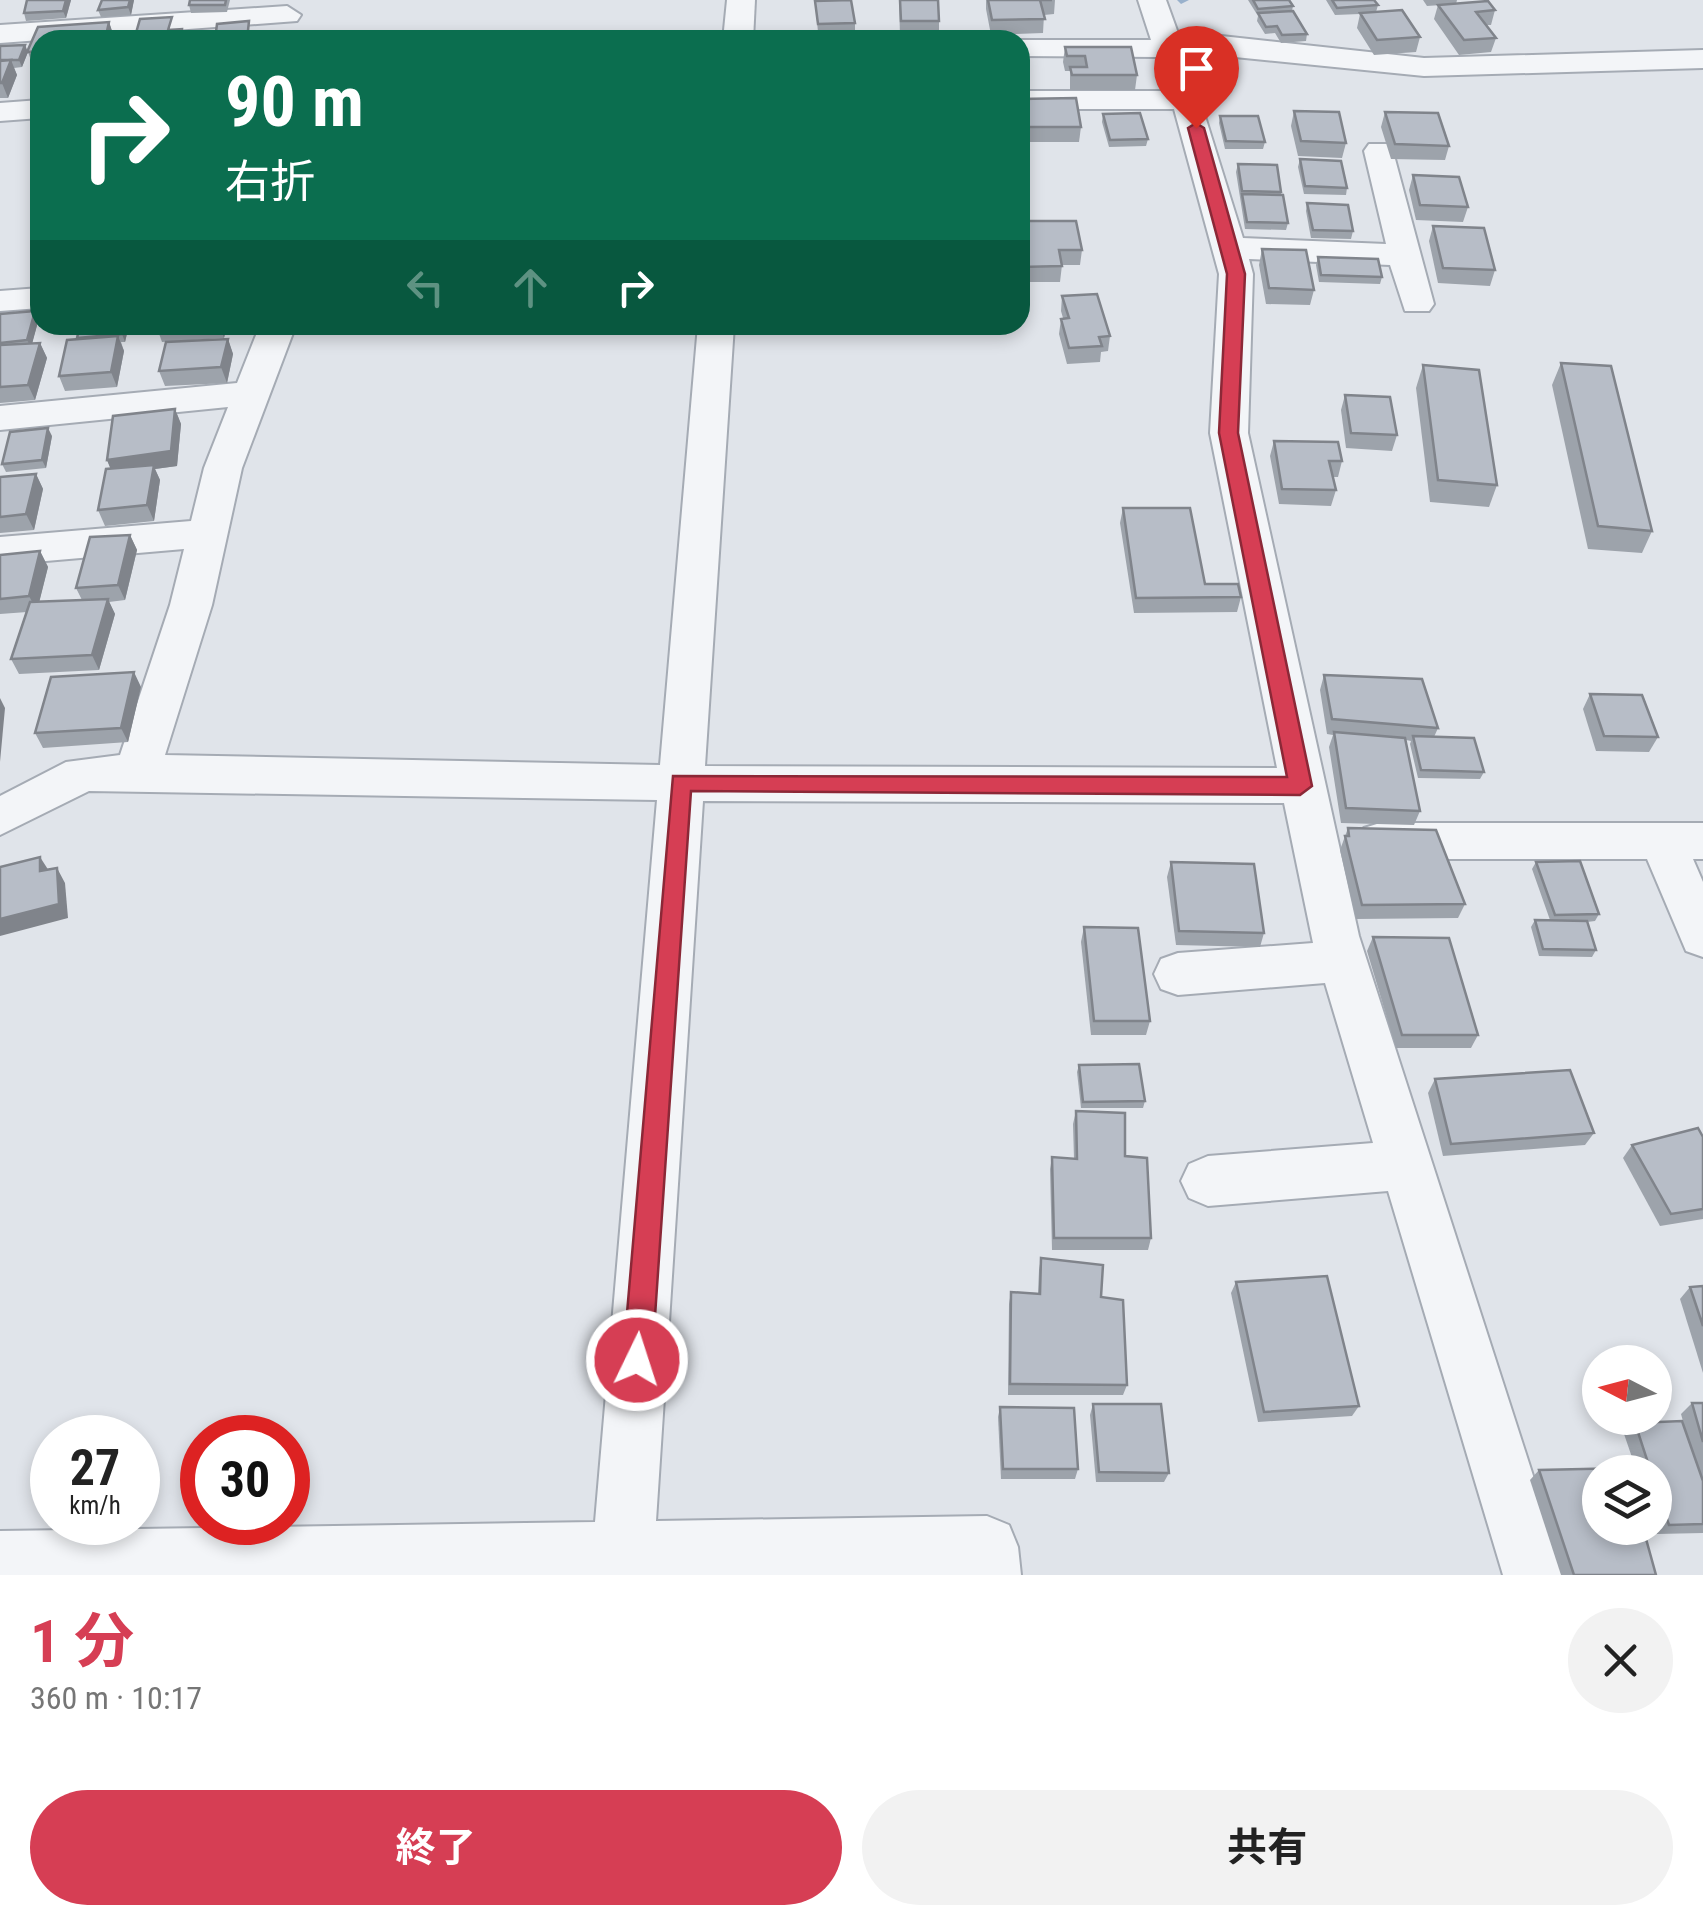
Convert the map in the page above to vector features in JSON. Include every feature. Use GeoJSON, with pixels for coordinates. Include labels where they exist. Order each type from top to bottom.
{"type":"FeatureCollection","features":[{"type":"Feature","properties":{"kind":"street"},"geometry":{"type":"LineString","coordinates":[[16,0],[2,34],[30,30]]}},
{"type":"Feature","properties":{"kind":"street"},"geometry":{"type":"LineString","coordinates":[[739,30],[741,0]]}},
{"type":"Feature","properties":{"kind":"street"},"geometry":{"type":"LineString","coordinates":[[1152,0],[1188,100],[1236,274],[1229,433],[1313,842],[1342,961],[1534,1575]]}},
{"type":"Feature","properties":{"kind":"street"},"geometry":{"type":"LineString","coordinates":[[33,30],[171,12],[289,18]]}},
{"type":"Feature","properties":{"kind":"street"},"geometry":{"type":"LineString","coordinates":[[1030,48],[1170,46],[1194,42],[1424,67],[1703,59]]}},
{"type":"Feature","properties":{"kind":"street"},"geometry":{"type":"LineString","coordinates":[[1030,100],[1188,100]]}},
{"type":"Feature","properties":{"kind":"street"},"geometry":{"type":"LineString","coordinates":[[0,112],[30,110]]}},
{"type":"Feature","properties":{"kind":"street"},"geometry":{"type":"LineString","coordinates":[[1380,151],[1417,304]]}},
{"type":"Feature","properties":{"kind":"street"},"geometry":{"type":"LineString","coordinates":[[1229,248],[1405,254]]}},
{"type":"Feature","properties":{"kind":"street"},"geometry":{"type":"LineString","coordinates":[[0,302],[30,299]]}},
{"type":"Feature","properties":{"kind":"street"},"geometry":{"type":"LineString","coordinates":[[137,772],[192,605],[223,468],[274,335]]}},
{"type":"Feature","properties":{"kind":"street"},"geometry":{"type":"LineString","coordinates":[[623,1552],[715,335]]}},
{"type":"Feature","properties":{"kind":"street"},"geometry":{"type":"LineString","coordinates":[[0,418],[254,393]]}},
{"type":"Feature","properties":{"kind":"street"},"geometry":{"type":"LineString","coordinates":[[0,551],[206,533]]}},
{"type":"Feature","properties":{"kind":"street"},"geometry":{"type":"LineString","coordinates":[[0,817],[82,774],[137,772],[681,782],[1300,786]]}},
{"type":"Feature","properties":{"kind":"street"},"geometry":{"type":"LineString","coordinates":[[1313,842],[1682,841],[1703,937]]}},
{"type":"Feature","properties":{"kind":"street"},"geometry":{"type":"LineString","coordinates":[[1178,974],[1342,961]]}},
{"type":"Feature","properties":{"kind":"street"},"geometry":{"type":"LineString","coordinates":[[1208,1181],[1406,1166]]}},
{"type":"Feature","properties":{"kind":"street"},"geometry":{"type":"LineString","coordinates":[[0,1562],[986,1547],[990,1575]]}},
{"type":"Feature","properties":{"kind":"building"},"geometry":{"type":"Polygon","coordinates":[[[27,0],[66,0],[63,11],[24,13],[27,0]]]}},
{"type":"Feature","properties":{"kind":"building"},"geometry":{"type":"Polygon","coordinates":[[[102,0],[130,0],[128,7],[98,10],[102,0]]]}},
{"type":"Feature","properties":{"kind":"building"},"geometry":{"type":"Polygon","coordinates":[[[190,0],[226,0],[225,5],[189,5],[190,0]]]}},
{"type":"Feature","properties":{"kind":"building"},"geometry":{"type":"Polygon","coordinates":[[[851,0],[855,23],[818,24],[815,1],[851,0]]]}},
{"type":"Feature","properties":{"kind":"building"},"geometry":{"type":"Polygon","coordinates":[[[900,0],[938,0],[939,21],[901,21],[900,0]]]}},
{"type":"Feature","properties":{"kind":"building"},"geometry":{"type":"Polygon","coordinates":[[[988,0],[1040,0],[1045,19],[992,20],[988,0]]]}},
{"type":"Feature","properties":{"kind":"building"},"geometry":{"type":"Polygon","coordinates":[[[1253,0],[1289,0],[1293,6],[1258,9],[1253,0]]]}},
{"type":"Feature","properties":{"kind":"building"},"geometry":{"type":"Polygon","coordinates":[[[1332,0],[1374,0],[1378,5],[1337,8],[1332,0]]]}},
{"type":"Feature","properties":{"kind":"building"},"geometry":{"type":"Polygon","coordinates":[[[1488,1],[1495,10],[1476,12],[1496,38],[1464,40],[1438,5],[1488,1]]]}},
{"type":"Feature","properties":{"kind":"building"},"geometry":{"type":"Polygon","coordinates":[[[1402,10],[1420,37],[1377,40],[1360,13],[1402,10]]]}},
{"type":"Feature","properties":{"kind":"building"},"geometry":{"type":"Polygon","coordinates":[[[1293,11],[1307,34],[1282,35],[1277,26],[1266,27],[1258,13],[1293,11]]]}},
{"type":"Feature","properties":{"kind":"building"},"geometry":{"type":"Polygon","coordinates":[[[172,17],[168,30],[137,30],[140,19],[172,17]]]}},
{"type":"Feature","properties":{"kind":"building"},"geometry":{"type":"Polygon","coordinates":[[[249,21],[248,30],[216,30],[217,24],[249,21]]]}},
{"type":"Feature","properties":{"kind":"building"},"geometry":{"type":"Polygon","coordinates":[[[109,22],[107,30],[37,30],[109,22]]]}},
{"type":"Feature","properties":{"kind":"building"},"geometry":{"type":"Polygon","coordinates":[[[25,45],[19,60],[0,60],[0,46],[25,45]]]}},
{"type":"Feature","properties":{"kind":"building"},"geometry":{"type":"Polygon","coordinates":[[[1065,47],[1131,47],[1137,75],[1072,75],[1070,67],[1087,67],[1085,56],[1067,56],[1065,47]]]}},
{"type":"Feature","properties":{"kind":"building"},"geometry":{"type":"Polygon","coordinates":[[[11,60],[2,83],[0,83],[0,61],[11,60]]]}},
{"type":"Feature","properties":{"kind":"building"},"geometry":{"type":"Polygon","coordinates":[[[1076,98],[1081,127],[1030,127],[1030,99],[1076,98]]]}},
{"type":"Feature","properties":{"kind":"building"},"geometry":{"type":"Polygon","coordinates":[[[1294,111],[1339,112],[1346,143],[1301,141],[1294,111]]]}},
{"type":"Feature","properties":{"kind":"building"},"geometry":{"type":"Polygon","coordinates":[[[1385,112],[1438,113],[1449,146],[1395,144],[1385,112]]]}},
{"type":"Feature","properties":{"kind":"building"},"geometry":{"type":"Polygon","coordinates":[[[1140,113],[1148,139],[1110,140],[1103,114],[1140,113]]]}},
{"type":"Feature","properties":{"kind":"building"},"geometry":{"type":"Polygon","coordinates":[[[1220,116],[1258,116],[1265,142],[1226,141],[1220,116]]]}},
{"type":"Feature","properties":{"kind":"building"},"geometry":{"type":"Polygon","coordinates":[[[1300,159],[1341,161],[1347,188],[1305,186],[1300,159]]]}},
{"type":"Feature","properties":{"kind":"building"},"geometry":{"type":"Polygon","coordinates":[[[1238,164],[1277,165],[1281,192],[1242,191],[1238,164]]]}},
{"type":"Feature","properties":{"kind":"building"},"geometry":{"type":"Polygon","coordinates":[[[1413,175],[1459,177],[1468,207],[1420,205],[1413,175]]]}},
{"type":"Feature","properties":{"kind":"building"},"geometry":{"type":"Polygon","coordinates":[[[1242,194],[1283,195],[1288,223],[1247,222],[1242,194]]]}},
{"type":"Feature","properties":{"kind":"building"},"geometry":{"type":"Polygon","coordinates":[[[1307,203],[1348,205],[1353,231],[1313,230],[1307,203]]]}},
{"type":"Feature","properties":{"kind":"building"},"geometry":{"type":"Polygon","coordinates":[[[1030,221],[1076,221],[1082,250],[1059,250],[1062,266],[1030,267],[1030,221]]]}},
{"type":"Feature","properties":{"kind":"building"},"geometry":{"type":"Polygon","coordinates":[[[1433,226],[1484,228],[1495,270],[1443,268],[1433,226]]]}},
{"type":"Feature","properties":{"kind":"building"},"geometry":{"type":"Polygon","coordinates":[[[1262,249],[1306,250],[1314,290],[1269,288],[1262,249]]]}},
{"type":"Feature","properties":{"kind":"building"},"geometry":{"type":"Polygon","coordinates":[[[1318,257],[1378,259],[1382,277],[1321,275],[1318,257]]]}},
{"type":"Feature","properties":{"kind":"building"},"geometry":{"type":"Polygon","coordinates":[[[1097,294],[1110,336],[1099,337],[1102,346],[1069,348],[1061,319],[1069,318],[1062,296],[1097,294]]]}},
{"type":"Feature","properties":{"kind":"building"},"geometry":{"type":"Polygon","coordinates":[[[30,311],[27,340],[0,343],[0,314],[30,311]]]}},
{"type":"Feature","properties":{"kind":"building"},"geometry":{"type":"Polygon","coordinates":[[[118,336],[111,372],[59,376],[67,340],[118,336]]]}},
{"type":"Feature","properties":{"kind":"building"},"geometry":{"type":"Polygon","coordinates":[[[228,339],[221,367],[159,371],[166,342],[228,339]]]}},
{"type":"Feature","properties":{"kind":"building"},"geometry":{"type":"Polygon","coordinates":[[[40,343],[28,385],[0,387],[0,345],[40,343]]]}},
{"type":"Feature","properties":{"kind":"building"},"geometry":{"type":"Polygon","coordinates":[[[1561,363],[1611,366],[1652,531],[1598,526],[1561,363]]]}},
{"type":"Feature","properties":{"kind":"building"},"geometry":{"type":"Polygon","coordinates":[[[1423,365],[1479,370],[1497,485],[1438,480],[1423,365]]]}},
{"type":"Feature","properties":{"kind":"building"},"geometry":{"type":"Polygon","coordinates":[[[1345,395],[1390,397],[1397,435],[1351,433],[1345,395]]]}},
{"type":"Feature","properties":{"kind":"building"},"geometry":{"type":"Polygon","coordinates":[[[175,409],[171,451],[107,460],[113,416],[175,409]]]}},
{"type":"Feature","properties":{"kind":"building"},"geometry":{"type":"Polygon","coordinates":[[[48,428],[42,460],[2,464],[10,432],[48,428]]]}},
{"type":"Feature","properties":{"kind":"building"},"geometry":{"type":"Polygon","coordinates":[[[1274,441],[1338,442],[1342,461],[1329,461],[1336,490],[1282,489],[1274,441]]]}},
{"type":"Feature","properties":{"kind":"building"},"geometry":{"type":"Polygon","coordinates":[[[154,465],[147,505],[98,510],[106,469],[154,465]]]}},
{"type":"Feature","properties":{"kind":"building"},"geometry":{"type":"Polygon","coordinates":[[[36,474],[26,514],[0,517],[0,477],[36,474]]]}},
{"type":"Feature","properties":{"kind":"building"},"geometry":{"type":"Polygon","coordinates":[[[1123,508],[1190,508],[1205,584],[1238,584],[1241,597],[1136,598],[1123,508]]]}},
{"type":"Feature","properties":{"kind":"building"},"geometry":{"type":"Polygon","coordinates":[[[130,535],[118,585],[76,588],[90,537],[130,535]]]}},
{"type":"Feature","properties":{"kind":"building"},"geometry":{"type":"Polygon","coordinates":[[[40,551],[29,596],[0,599],[0,555],[40,551]]]}},
{"type":"Feature","properties":{"kind":"building"},"geometry":{"type":"Polygon","coordinates":[[[108,599],[92,655],[11,659],[30,602],[108,599]]]}},
{"type":"Feature","properties":{"kind":"building"},"geometry":{"type":"Polygon","coordinates":[[[134,672],[121,728],[35,733],[51,677],[134,672]]]}},
{"type":"Feature","properties":{"kind":"building"},"geometry":{"type":"Polygon","coordinates":[[[1324,675],[1422,679],[1438,728],[1332,719],[1324,675]]]}},
{"type":"Feature","properties":{"kind":"building"},"geometry":{"type":"Polygon","coordinates":[[[1590,694],[1642,695],[1658,737],[1604,736],[1590,694]]]}},
{"type":"Feature","properties":{"kind":"building"},"geometry":{"type":"Polygon","coordinates":[[[1334,732],[1405,738],[1420,811],[1346,808],[1334,732]]]}},
{"type":"Feature","properties":{"kind":"building"},"geometry":{"type":"Polygon","coordinates":[[[1413,736],[1474,738],[1484,772],[1421,770],[1413,736]]]}},
{"type":"Feature","properties":{"kind":"building"},"geometry":{"type":"Polygon","coordinates":[[[1348,828],[1436,830],[1465,904],[1362,905],[1345,836],[1349,836],[1348,828]]]}},
{"type":"Feature","properties":{"kind":"building"},"geometry":{"type":"Polygon","coordinates":[[[40,857],[40,871],[57,868],[59,904],[0,919],[0,867],[40,857]]]}},
{"type":"Feature","properties":{"kind":"building"},"geometry":{"type":"Polygon","coordinates":[[[1580,861],[1599,914],[1555,915],[1536,862],[1580,861]]]}},
{"type":"Feature","properties":{"kind":"building"},"geometry":{"type":"Polygon","coordinates":[[[1171,862],[1254,864],[1264,933],[1179,931],[1171,862]]]}},
{"type":"Feature","properties":{"kind":"building"},"geometry":{"type":"Polygon","coordinates":[[[1535,920],[1587,921],[1596,950],[1543,949],[1535,920]]]}},
{"type":"Feature","properties":{"kind":"building"},"geometry":{"type":"Polygon","coordinates":[[[1084,927],[1138,928],[1150,1021],[1094,1021],[1084,927]]]}},
{"type":"Feature","properties":{"kind":"building"},"geometry":{"type":"Polygon","coordinates":[[[1373,937],[1449,938],[1478,1035],[1402,1035],[1373,937]]]}},
{"type":"Feature","properties":{"kind":"building"},"geometry":{"type":"Polygon","coordinates":[[[1139,1064],[1145,1101],[1083,1102],[1079,1065],[1139,1064]]]}},
{"type":"Feature","properties":{"kind":"building"},"geometry":{"type":"Polygon","coordinates":[[[1570,1070],[1594,1133],[1451,1144],[1435,1079],[1570,1070]]]}},
{"type":"Feature","properties":{"kind":"building"},"geometry":{"type":"Polygon","coordinates":[[[1076,1111],[1125,1113],[1125,1156],[1147,1158],[1151,1238],[1054,1238],[1052,1157],[1077,1159],[1076,1111]]]}},
{"type":"Feature","properties":{"kind":"building"},"geometry":{"type":"Polygon","coordinates":[[[1698,1128],[1703,1137],[1703,1209],[1671,1214],[1632,1145],[1698,1128]]]}},
{"type":"Feature","properties":{"kind":"building"},"geometry":{"type":"Polygon","coordinates":[[[1041,1258],[1103,1265],[1101,1297],[1123,1300],[1127,1385],[1010,1384],[1011,1292],[1040,1294],[1041,1258]]]}},
{"type":"Feature","properties":{"kind":"building"},"geometry":{"type":"Polygon","coordinates":[[[1327,1276],[1359,1406],[1264,1412],[1236,1282],[1327,1276]]]}},
{"type":"Feature","properties":{"kind":"building"},"geometry":{"type":"Polygon","coordinates":[[[1703,1286],[1703,1326],[1690,1287],[1703,1286]]]}},
{"type":"Feature","properties":{"kind":"building"},"geometry":{"type":"Polygon","coordinates":[[[1692,1403],[1703,1403],[1703,1442],[1692,1403]]]}},
{"type":"Feature","properties":{"kind":"building"},"geometry":{"type":"Polygon","coordinates":[[[1093,1404],[1161,1404],[1169,1473],[1099,1472],[1093,1404]]]}},
{"type":"Feature","properties":{"kind":"building"},"geometry":{"type":"Polygon","coordinates":[[[1000,1407],[1074,1408],[1078,1469],[1003,1469],[1000,1407]]]}},
{"type":"Feature","properties":{"kind":"building"},"geometry":{"type":"Polygon","coordinates":[[[1672,1421],[1682,1421],[1703,1481],[1703,1524],[1672,1525],[1672,1455],[1645,1455],[1639,1435],[1672,1435],[1672,1421]]]}},
{"type":"Feature","properties":{"kind":"building"},"geometry":{"type":"Polygon","coordinates":[[[1582,1469],[1582,1545],[1648,1545],[1656,1575],[1574,1575],[1539,1470],[1582,1469]]]}},
{"type":"Feature","properties":{"kind":"waterway"},"geometry":{"type":"LineString","coordinates":[[1181,1],[1185,0]]}},
{"type":"Feature","properties":{"kind":"route"},"geometry":{"type":"LineString","coordinates":[[637,1360],[681,782],[1300,786],[1229,433],[1236,274],[1196,128]]}}]}
